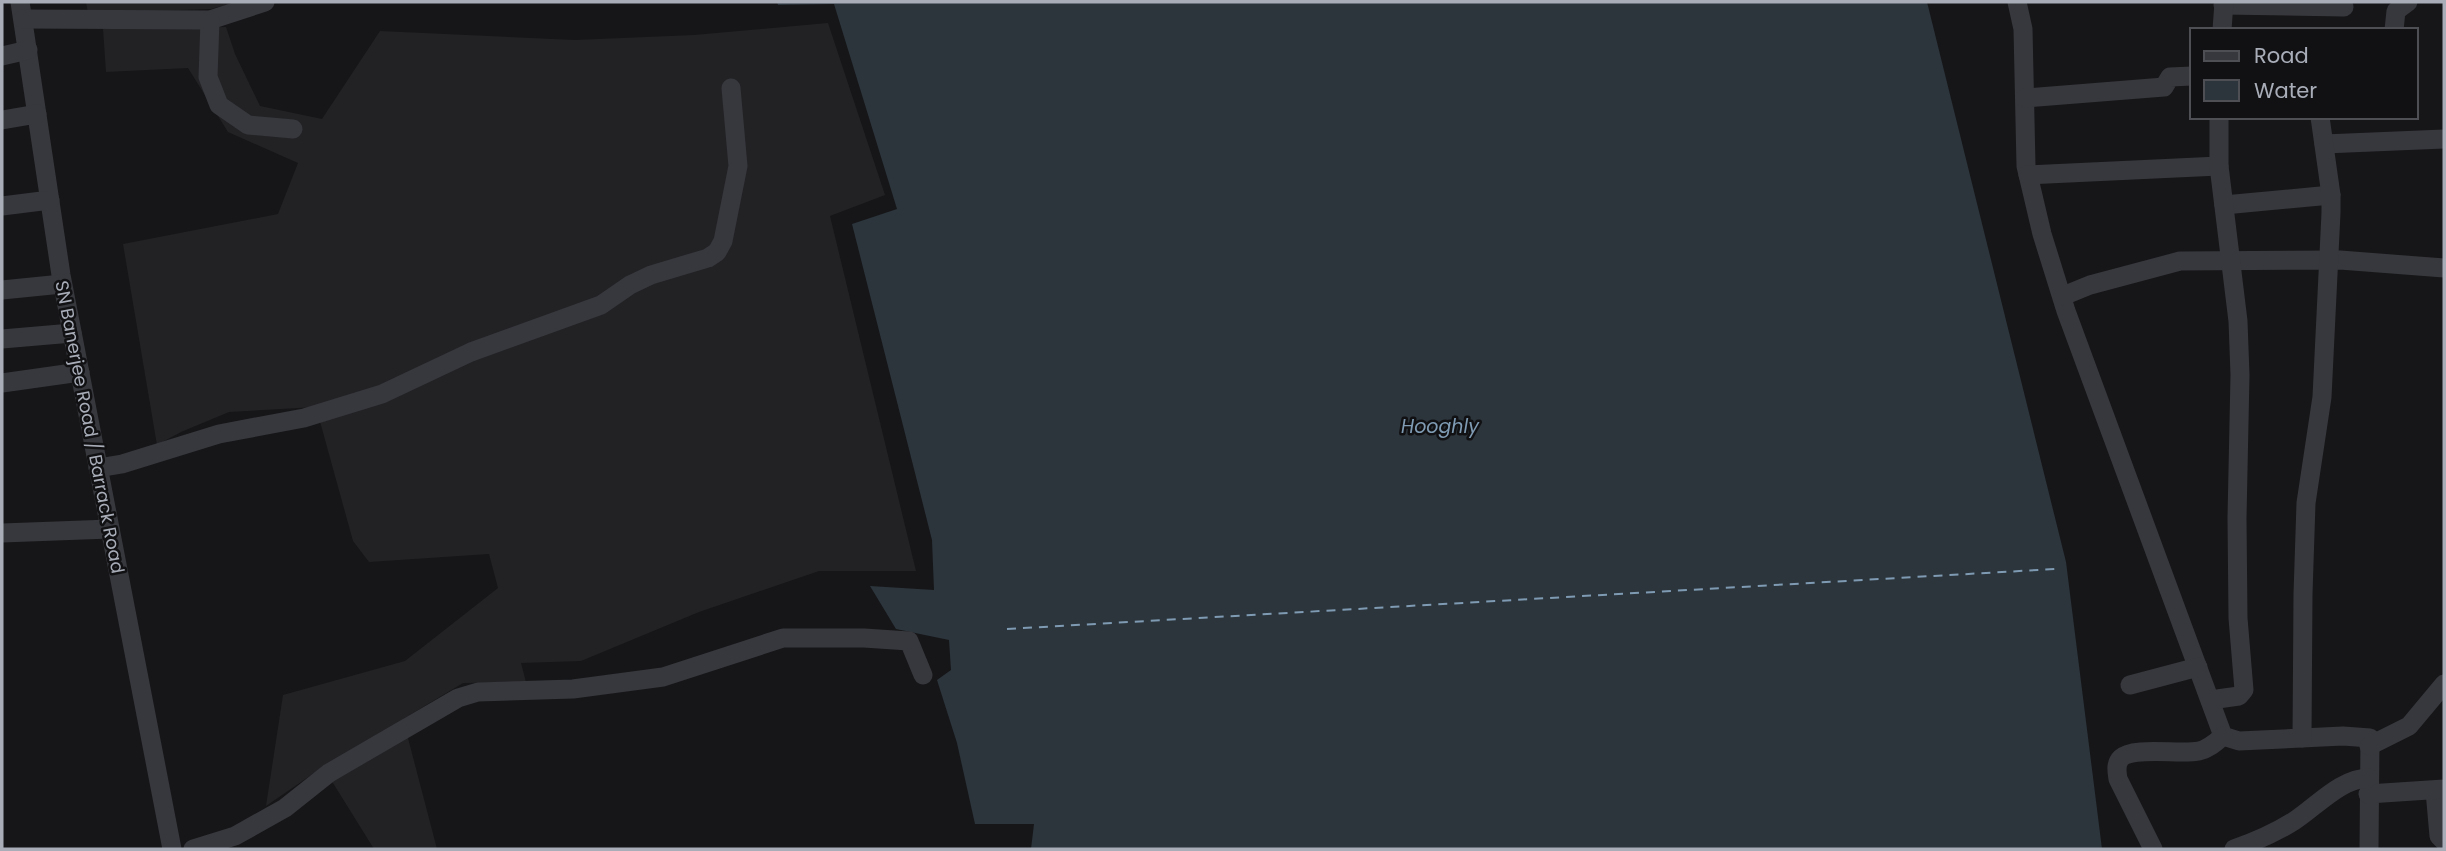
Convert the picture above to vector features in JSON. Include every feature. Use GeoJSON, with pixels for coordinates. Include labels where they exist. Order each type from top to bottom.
{"type":"FeatureCollection","features":[{"type":"Feature","properties":{"kind":"street"},"geometry":{"type":"LineString","coordinates":[[22,10],[209,20],[265,2]]}},
{"type":"Feature","properties":{"kind":"street"},"geometry":{"type":"LineString","coordinates":[[2017,2],[2023,29],[2028,175],[2042,234],[2066,311],[2223,736]]}},
{"type":"Feature","properties":{"kind":"street"},"geometry":{"type":"LineString","coordinates":[[2394,28],[2396,11],[2408,2]]}},
{"type":"Feature","properties":{"kind":"street"},"geometry":{"type":"LineString","coordinates":[[2222,28],[2224,3],[2344,7]]}},
{"type":"Feature","properties":{"kind":"street","name":"SN Banerjee Road / Barrack Road"},"geometry":{"type":"LineString","coordinates":[[22,10],[62,284],[172,849]]}},
{"type":"Feature","properties":{"kind":"street"},"geometry":{"type":"LineString","coordinates":[[209,20],[208,77],[219,105],[248,125],[293,130]]}},
{"type":"Feature","properties":{"kind":"street"},"geometry":{"type":"LineString","coordinates":[[2,56],[27,50]]}},
{"type":"Feature","properties":{"kind":"street"},"geometry":{"type":"LineString","coordinates":[[2025,98],[2164,87],[2170,77],[2190,76]]}},
{"type":"Feature","properties":{"kind":"street"},"geometry":{"type":"LineString","coordinates":[[98,468],[122,464],[219,434],[304,418],[382,394],[471,352],[601,306],[651,275],[708,258],[717,252],[723,241],[738,166],[731,88]]}},
{"type":"Feature","properties":{"kind":"street"},"geometry":{"type":"LineString","coordinates":[[2,120],[37,114]]}},
{"type":"Feature","properties":{"kind":"street"},"geometry":{"type":"LineString","coordinates":[[2210,700],[2239,696],[2244,690],[2238,618],[2238,321],[2219,166],[2219,119]]}},
{"type":"Feature","properties":{"kind":"street"},"geometry":{"type":"LineString","coordinates":[[2302,738],[2306,503],[2322,397],[2330,260],[2331,195],[2320,119]]}},
{"type":"Feature","properties":{"kind":"street"},"geometry":{"type":"LineString","coordinates":[[2324,144],[2444,139]]}},
{"type":"Feature","properties":{"kind":"street"},"geometry":{"type":"LineString","coordinates":[[2028,175],[2219,166]]}},
{"type":"Feature","properties":{"kind":"street"},"geometry":{"type":"LineString","coordinates":[[2224,205],[2331,195]]}},
{"type":"Feature","properties":{"kind":"street"},"geometry":{"type":"LineString","coordinates":[[2,206],[50,200]]}},
{"type":"Feature","properties":{"kind":"street"},"geometry":{"type":"LineString","coordinates":[[2063,296],[2090,285],[2180,261],[2330,260],[2444,268]]}},
{"type":"Feature","properties":{"kind":"street"},"geometry":{"type":"LineString","coordinates":[[2,290],[62,284]]}},
{"type":"Feature","properties":{"kind":"street"},"geometry":{"type":"LineString","coordinates":[[2,339],[72,333]]}},
{"type":"Feature","properties":{"kind":"street"},"geometry":{"type":"LineString","coordinates":[[2,383],[80,372]]}},
{"type":"Feature","properties":{"kind":"street"},"geometry":{"type":"LineString","coordinates":[[2,533],[110,529]]}},
{"type":"Feature","properties":{"kind":"street"},"geometry":{"type":"LineString","coordinates":[[193,849],[235,836],[285,808],[329,773],[458,698],[478,692],[573,689],[663,677],[783,638],[909,641],[923,675]]}},
{"type":"Feature","properties":{"kind":"street"},"geometry":{"type":"LineString","coordinates":[[2130,685],[2198,667]]}},
{"type":"Feature","properties":{"kind":"street"},"geometry":{"type":"LineString","coordinates":[[2369,746],[2409,726],[2444,684]]}},
{"type":"Feature","properties":{"kind":"street"},"geometry":{"type":"LineString","coordinates":[[2223,736],[2239,741],[2343,736],[2370,738],[2368,849]]}},
{"type":"Feature","properties":{"kind":"street"},"geometry":{"type":"LineString","coordinates":[[2152,849],[2118,779],[2116,769],[2119,760],[2123,756],[2137,753],[2200,751],[2213,746],[2223,736]]}},
{"type":"Feature","properties":{"kind":"street"},"geometry":{"type":"LineString","coordinates":[[2234,849],[2255,842],[2292,822],[2351,780],[2369,786],[2440,790],[2439,836],[2444,841]]}},
{"type":"Feature","properties":{"kind":"shaded area"},"geometry":{"type":"Polygon","coordinates":[[[86,2],[237,2],[211,9],[88,13],[86,2]]]}},
{"type":"Feature","properties":{"kind":"shaded area"},"geometry":{"type":"Polygon","coordinates":[[[828,23],[885,195],[830,216],[916,571],[819,571],[699,612],[581,661],[521,663],[526,682],[463,683],[403,719],[437,849],[374,849],[323,767],[266,806],[283,695],[405,661],[498,588],[489,554],[369,562],[353,541],[316,407],[229,412],[157,445],[123,244],[278,214],[298,163],[228,132],[188,68],[106,72],[103,29],[226,27],[235,54],[260,106],[322,119],[380,31],[575,40],[694,35],[828,23]]]}},
{"type":"Feature","properties":{"kind":"water","name":"Hooghly"},"geometry":{"type":"Polygon","coordinates":[[[777,2],[1927,2],[2066,562],[2102,849],[1031,849],[1034,824],[975,824],[957,743],[937,680],[951,670],[949,640],[896,629],[870,586],[934,590],[932,540],[852,224],[897,209],[834,4],[778,5],[777,2]]]}},
{"type":"Feature","properties":{"kind":"ferry route"},"geometry":{"type":"LineString","coordinates":[[1007,629],[2055,569]]}}]}
